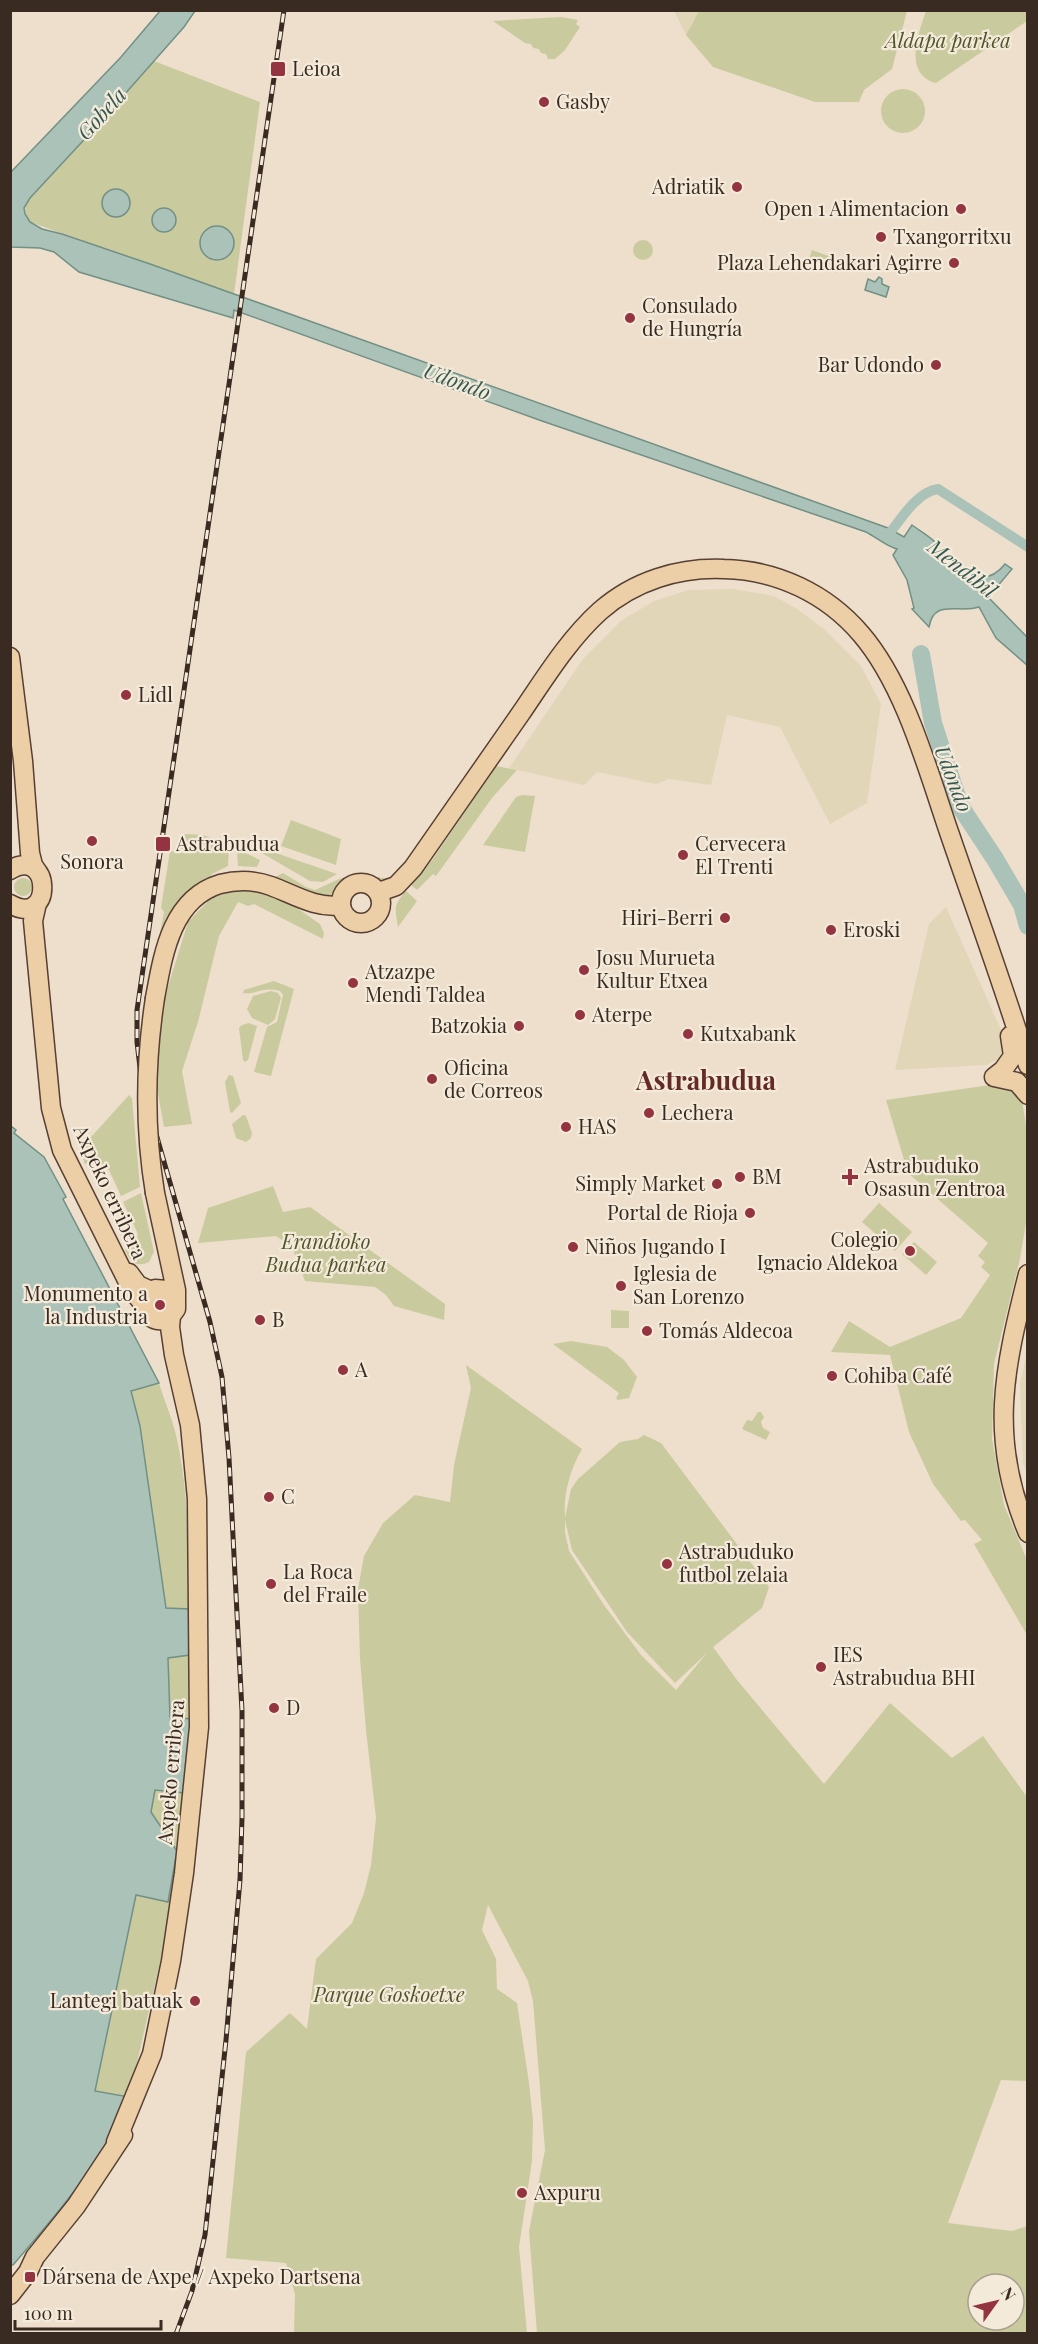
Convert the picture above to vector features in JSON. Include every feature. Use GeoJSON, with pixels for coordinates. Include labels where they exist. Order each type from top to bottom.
{"type":"FeatureCollection","features":[{"type":"Feature","properties":{"kind":"main road"},"geometry":{"type":"LineString","coordinates":[[379,892],[396,886],[413,868],[567,647],[601,610],[634,588],[667,575],[712,568],[746,569],[795,584],[819,596],[861,633],[886,667],[902,699],[1026,1061],[1006,1078]]}},
{"type":"Feature","properties":{"kind":"main road","name":"Axpeko erribera"},"geometry":{"type":"LineString","coordinates":[[10,657],[20,729],[31,860],[43,880],[43,893],[36,903],[33,914],[50,1094],[67,1150],[127,1270],[138,1285],[159,1303],[174,1355],[192,1436],[197,1499],[199,1726],[179,1918],[152,2054],[116,2142],[76,2206],[35,2257],[28,2272],[10,2295]]}},
{"type":"Feature","properties":{"kind":"main road","name":"Axpeko erribera"},"geometry":{"type":"LineString","coordinates":[[13,869],[25,846],[28,824]]}},
{"type":"Feature","properties":{"kind":"main road","name":"Axpeko erribera"},"geometry":{"type":"LineString","coordinates":[[13,869],[28,867],[39,874]]}},
{"type":"Feature","properties":{"kind":"main road"},"geometry":{"type":"LineString","coordinates":[[159,1303],[169,1261],[148,1153],[146,1118],[148,1044],[166,949],[176,922],[195,898],[215,886],[235,881],[256,882],[270,886],[300,900],[332,906],[341,905]]}},
{"type":"Feature","properties":{"kind":"main road"},"geometry":{"type":"LineString","coordinates":[[356,883],[369,884],[379,892],[381,898],[380,911],[376,917],[365,923],[358,923],[347,917],[341,905],[345,890],[356,883]]}},
{"type":"Feature","properties":{"kind":"main road","name":"Axpeko erribera"},"geometry":{"type":"LineString","coordinates":[[12,905],[25,908],[36,903]]}},
{"type":"Feature","properties":{"kind":"main road","name":"Axpeko erribera"},"geometry":{"type":"LineString","coordinates":[[12,905],[26,922],[36,945]]}},
{"type":"Feature","properties":{"kind":"main road"},"geometry":{"type":"LineString","coordinates":[[997,973],[999,995],[1013,1046],[1013,1056],[1003,1070],[994,1077],[1017,1082],[1028,1095]]}},
{"type":"Feature","properties":{"kind":"main road"},"geometry":{"type":"LineString","coordinates":[[1028,1274],[1008,1351],[1003,1412],[1006,1458],[1015,1501],[1028,1533]]}},
{"type":"Feature","properties":{"kind":"shaded area"},"geometry":{"type":"Polygon","coordinates":[[[674,11],[699,11],[686,35],[674,11]]]}},
{"type":"Feature","properties":{"kind":"shaded area"},"geometry":{"type":"Polygon","coordinates":[[[733,589],[774,596],[797,609],[824,629],[861,666],[881,704],[867,803],[830,824],[780,727],[727,715],[711,785],[669,779],[656,784],[597,772],[584,785],[509,768],[583,659],[622,620],[654,601],[688,590],[733,589]]]}},
{"type":"Feature","properties":{"kind":"shaded area"},"geometry":{"type":"Polygon","coordinates":[[[946,907],[1002,1032],[1001,1058],[986,1065],[895,1070],[929,924],[946,907]]]}},
{"type":"Feature","properties":{"kind":"shaded area"},"geometry":{"type":"Polygon","coordinates":[[[1027,1351],[1027,1474],[1023,1463],[1020,1384],[1027,1351]]]}},
{"type":"Feature","properties":{"kind":"green space"},"geometry":{"type":"Polygon","coordinates":[[[699,11],[907,11],[892,69],[864,90],[859,102],[815,102],[713,67],[686,35],[699,11]]]}},
{"type":"Feature","properties":{"kind":"green space","name":"Aldapa parkea"},"geometry":{"type":"Polygon","coordinates":[[[926,11],[1027,11],[1027,21],[936,83],[919,71],[916,62],[917,42],[926,11]]]}},
{"type":"Feature","properties":{"kind":"green space"},"geometry":{"type":"Polygon","coordinates":[[[561,17],[578,20],[576,24],[580,27],[565,50],[555,59],[548,59],[546,54],[541,53],[539,49],[533,48],[531,44],[525,43],[493,21],[561,17]]]}},
{"type":"Feature","properties":{"kind":"green space"},"geometry":{"type":"Polygon","coordinates":[[[154,61],[260,102],[234,294],[30,222],[25,213],[30,198],[154,61]]]}},
{"type":"Feature","properties":{"kind":"green space"},"geometry":{"type":"Polygon","coordinates":[[[903,89],[912,90],[919,95],[924,102],[924,120],[919,127],[912,132],[903,133],[894,132],[887,127],[882,120],[881,111],[882,102],[887,95],[894,90],[903,89]]]}},
{"type":"Feature","properties":{"kind":"green space"},"geometry":{"type":"Polygon","coordinates":[[[643,240],[650,243],[653,250],[650,257],[643,260],[636,257],[633,250],[636,243],[643,240]]]}},
{"type":"Feature","properties":{"kind":"green space"},"geometry":{"type":"Polygon","coordinates":[[[812,250],[840,260],[836,273],[808,263],[812,250]]]}},
{"type":"Feature","properties":{"kind":"green space"},"geometry":{"type":"Polygon","coordinates":[[[496,766],[517,770],[492,798],[436,876],[433,874],[417,890],[411,885],[433,859],[496,766]]]}},
{"type":"Feature","properties":{"kind":"green space"},"geometry":{"type":"Polygon","coordinates":[[[535,796],[525,852],[483,845],[516,797],[535,796]]]}},
{"type":"Feature","properties":{"kind":"green space"},"geometry":{"type":"Polygon","coordinates":[[[291,820],[341,839],[336,865],[281,846],[291,820]]]}},
{"type":"Feature","properties":{"kind":"green space"},"geometry":{"type":"Polygon","coordinates":[[[185,834],[203,835],[229,845],[228,866],[212,874],[156,954],[164,912],[161,908],[170,851],[181,851],[185,834]]]}},
{"type":"Feature","properties":{"kind":"green space"},"geometry":{"type":"Polygon","coordinates":[[[241,841],[337,874],[323,882],[310,881],[241,841]]]}},
{"type":"Feature","properties":{"kind":"green space"},"geometry":{"type":"Polygon","coordinates":[[[237,849],[260,860],[257,867],[238,866],[237,849]]]}},
{"type":"Feature","properties":{"kind":"green space"},"geometry":{"type":"Polygon","coordinates":[[[283,873],[315,890],[354,875],[393,879],[385,883],[357,879],[333,894],[319,896],[295,888],[275,877],[283,873]]]}},
{"type":"Feature","properties":{"kind":"green space"},"geometry":{"type":"Polygon","coordinates":[[[23,878],[31,883],[32,887],[27,895],[23,896],[15,891],[14,887],[19,879],[23,878]]]}},
{"type":"Feature","properties":{"kind":"green space"},"geometry":{"type":"Polygon","coordinates":[[[237,889],[264,891],[297,908],[320,924],[324,933],[323,939],[254,904],[248,906],[238,902],[219,936],[198,1022],[182,1071],[192,1124],[164,1127],[155,1077],[162,1006],[188,922],[210,899],[237,889]]]}},
{"type":"Feature","properties":{"kind":"green space"},"geometry":{"type":"Polygon","coordinates":[[[406,891],[417,901],[398,927],[396,908],[406,891]]]}},
{"type":"Feature","properties":{"kind":"green space"},"geometry":{"type":"Polygon","coordinates":[[[274,981],[294,989],[271,1076],[254,1072],[267,1027],[277,1022],[283,995],[280,991],[274,990],[243,993],[244,990],[274,981]]]}},
{"type":"Feature","properties":{"kind":"green space"},"geometry":{"type":"Polygon","coordinates":[[[271,991],[278,993],[281,998],[275,1019],[268,1025],[252,1018],[247,1009],[253,996],[271,991]]]}},
{"type":"Feature","properties":{"kind":"green space"},"geometry":{"type":"Polygon","coordinates":[[[249,1023],[257,1026],[248,1060],[245,1062],[239,1028],[249,1023]]]}},
{"type":"Feature","properties":{"kind":"green space"},"geometry":{"type":"Polygon","coordinates":[[[229,1075],[233,1076],[241,1103],[232,1113],[225,1082],[229,1075]]]}},
{"type":"Feature","properties":{"kind":"green space"},"geometry":{"type":"Polygon","coordinates":[[[1004,1083],[1014,1088],[1022,1100],[1027,1132],[1027,1217],[1020,1259],[994,1364],[992,1439],[1004,1505],[1027,1560],[1027,1635],[974,1544],[982,1540],[965,1520],[961,1521],[933,1484],[909,1432],[890,1355],[831,1352],[849,1321],[890,1347],[961,1318],[990,1275],[981,1267],[985,1262],[978,1256],[988,1243],[908,1173],[886,1100],[1004,1083]]]}},
{"type":"Feature","properties":{"kind":"green space"},"geometry":{"type":"Polygon","coordinates":[[[129,1095],[132,1098],[140,1187],[121,1196],[108,1168],[95,1161],[85,1164],[81,1152],[83,1146],[129,1095]]]}},
{"type":"Feature","properties":{"kind":"green space"},"geometry":{"type":"Polygon","coordinates":[[[243,1115],[246,1116],[252,1133],[251,1138],[246,1142],[236,1138],[232,1124],[243,1115]]]}},
{"type":"Feature","properties":{"kind":"green space","name":"Erandioko Budua parkea"},"geometry":{"type":"Polygon","coordinates":[[[273,1186],[283,1212],[310,1207],[445,1304],[444,1320],[394,1306],[386,1295],[375,1287],[305,1281],[292,1247],[276,1236],[198,1243],[208,1208],[273,1186]]]}},
{"type":"Feature","properties":{"kind":"green space"},"geometry":{"type":"Polygon","coordinates":[[[141,1193],[154,1252],[149,1262],[137,1264],[131,1260],[125,1250],[135,1242],[138,1234],[123,1202],[141,1193]]]}},
{"type":"Feature","properties":{"kind":"green space"},"geometry":{"type":"Polygon","coordinates":[[[879,1203],[912,1232],[895,1251],[862,1222],[879,1203]]]}},
{"type":"Feature","properties":{"kind":"green space"},"geometry":{"type":"Polygon","coordinates":[[[914,1242],[937,1262],[926,1275],[902,1254],[914,1242]]]}},
{"type":"Feature","properties":{"kind":"green space"},"geometry":{"type":"Polygon","coordinates":[[[611,1310],[629,1311],[629,1328],[611,1328],[611,1310]]]}},
{"type":"Feature","properties":{"kind":"green space"},"geometry":{"type":"Polygon","coordinates":[[[571,1341],[607,1347],[624,1360],[637,1377],[629,1398],[618,1400],[616,1398],[619,1393],[553,1344],[571,1341]]]}},
{"type":"Feature","properties":{"kind":"green space","name":"Parque Goskoetxe"},"geometry":{"type":"Polygon","coordinates":[[[466,1365],[582,1449],[568,1482],[565,1518],[571,1489],[578,1479],[620,1442],[638,1439],[644,1435],[661,1443],[769,1587],[762,1608],[713,1647],[737,1680],[824,1784],[890,1703],[952,1758],[983,1736],[1027,1797],[1027,2081],[1001,2080],[948,2223],[1012,2231],[1027,2226],[1027,2333],[537,2333],[529,2231],[545,2150],[533,2001],[528,1981],[488,1905],[482,1930],[496,1959],[497,1989],[517,2003],[533,2121],[532,2161],[519,2247],[527,2333],[294,2333],[295,2294],[286,2263],[226,2258],[246,2052],[290,2013],[307,2029],[316,1959],[352,1923],[364,1893],[371,1865],[376,1818],[360,1659],[358,1589],[364,1556],[383,1523],[415,1495],[450,1502],[454,1465],[471,1388],[466,1365]],[[565,1520],[569,1551],[604,1605],[641,1655],[676,1690],[707,1653],[675,1683],[627,1632],[572,1550],[565,1520]]]}},
{"type":"Feature","properties":{"kind":"green space"},"geometry":{"type":"Polygon","coordinates":[[[159,1383],[176,1435],[184,1478],[190,1609],[166,1609],[140,1426],[131,1391],[159,1383]]]}},
{"type":"Feature","properties":{"kind":"green space"},"geometry":{"type":"Polygon","coordinates":[[[758,1412],[761,1412],[764,1417],[761,1422],[763,1428],[770,1432],[766,1440],[742,1429],[747,1420],[752,1421],[758,1412]]]}},
{"type":"Feature","properties":{"kind":"green space"},"geometry":{"type":"Polygon","coordinates":[[[190,1655],[191,1719],[170,1717],[168,1658],[190,1655]]]}},
{"type":"Feature","properties":{"kind":"green space"},"geometry":{"type":"Polygon","coordinates":[[[155,1790],[184,1793],[177,1851],[151,1812],[155,1790]]]}},
{"type":"Feature","properties":{"kind":"green space"},"geometry":{"type":"Polygon","coordinates":[[[171,1880],[172,1911],[129,2097],[95,2092],[136,1895],[167,1901],[171,1880]]]}},
{"type":"Feature","properties":{"kind":"water","name":"Gobela"},"geometry":{"type":"Polygon","coordinates":[[[160,11],[195,11],[184,27],[94,129],[30,198],[24,208],[30,222],[42,229],[153,265],[888,528],[904,537],[912,525],[935,542],[953,564],[975,577],[990,576],[1005,564],[1012,569],[991,594],[990,599],[1027,637],[1027,665],[996,638],[979,607],[942,610],[932,618],[929,627],[912,609],[914,608],[907,580],[893,555],[897,549],[866,532],[542,421],[234,310],[233,318],[79,272],[54,252],[40,248],[11,247],[11,172],[121,57],[160,11]]]}},
{"type":"Feature","properties":{"kind":"water"},"geometry":{"type":"Polygon","coordinates":[[[116,189],[126,193],[130,203],[126,213],[116,217],[106,213],[102,203],[106,193],[116,189]]]}},
{"type":"Feature","properties":{"kind":"water"},"geometry":{"type":"Polygon","coordinates":[[[164,208],[173,211],[176,220],[173,229],[164,232],[155,229],[152,220],[155,211],[164,208]]]}},
{"type":"Feature","properties":{"kind":"water"},"geometry":{"type":"Polygon","coordinates":[[[217,226],[229,231],[234,243],[229,255],[217,260],[205,255],[200,243],[205,231],[217,226]]]}},
{"type":"Feature","properties":{"kind":"water"},"geometry":{"type":"Polygon","coordinates":[[[879,277],[882,279],[882,284],[889,287],[886,297],[865,290],[868,279],[875,282],[879,277]]]}},
{"type":"Feature","properties":{"kind":"water"},"geometry":{"type":"Polygon","coordinates":[[[11,1126],[16,1130],[14,1133],[44,1157],[66,1197],[63,1199],[159,1383],[131,1391],[140,1426],[166,1608],[190,1609],[190,1655],[168,1658],[170,1717],[191,1719],[184,1793],[155,1790],[151,1812],[177,1851],[168,1902],[136,1895],[95,2091],[129,2097],[119,2121],[93,2165],[13,2265],[10,2264],[11,1126]]]}},
{"type":"Feature","properties":{"kind":"waterway"},"geometry":{"type":"LineString","coordinates":[[889,534],[916,501],[930,491],[938,489],[1028,547]]}},
{"type":"Feature","properties":{"kind":"waterway","name":"Udondo"},"geometry":{"type":"LineString","coordinates":[[921,654],[933,723],[960,806],[1022,905],[1028,926]]}},
{"type":"Feature","properties":{"kind":"railway"},"geometry":{"type":"LineString","coordinates":[[176,2334],[192,2291],[205,2235],[226,2040],[240,1880],[242,1711],[229,1458],[222,1377],[210,1322],[142,1085],[137,1042],[137,1010],[284,10]]}},
{"type":"Feature","properties":{"kind":"place","name":"Leioa"},"geometry":{"type":"Point","coordinates":[278,69]}},
{"type":"Feature","properties":{"kind":"place","name":"Gasby"},"geometry":{"type":"Point","coordinates":[544,102]}},
{"type":"Feature","properties":{"kind":"place","name":"Adriatik"},"geometry":{"type":"Point","coordinates":[737,187]}},
{"type":"Feature","properties":{"kind":"place","name":"Open 1 Alimentacion"},"geometry":{"type":"Point","coordinates":[961,209]}},
{"type":"Feature","properties":{"kind":"place","name":"Txangorritxu"},"geometry":{"type":"Point","coordinates":[881,237]}},
{"type":"Feature","properties":{"kind":"place","name":"Plaza Lehendakari Agirre"},"geometry":{"type":"Point","coordinates":[954,263]}},
{"type":"Feature","properties":{"kind":"place","name":"Consulado de Hungría"},"geometry":{"type":"Point","coordinates":[630,318]}},
{"type":"Feature","properties":{"kind":"place","name":"Bar Udondo"},"geometry":{"type":"Point","coordinates":[936,365]}},
{"type":"Feature","properties":{"kind":"place","name":"Lidl"},"geometry":{"type":"Point","coordinates":[126,695]}},
{"type":"Feature","properties":{"kind":"place","name":"Sonora"},"geometry":{"type":"Point","coordinates":[92,841]}},
{"type":"Feature","properties":{"kind":"place","name":"Astrabudua"},"geometry":{"type":"Point","coordinates":[163,844]}},
{"type":"Feature","properties":{"kind":"place","name":"Cervecera El Trenti"},"geometry":{"type":"Point","coordinates":[683,855]}},
{"type":"Feature","properties":{"kind":"place","name":"Hiri-Berri"},"geometry":{"type":"Point","coordinates":[725,918]}},
{"type":"Feature","properties":{"kind":"place","name":"Eroski"},"geometry":{"type":"Point","coordinates":[831,930]}},
{"type":"Feature","properties":{"kind":"place","name":"Josu Murueta Kultur Etxea"},"geometry":{"type":"Point","coordinates":[584,970]}},
{"type":"Feature","properties":{"kind":"place","name":"Atzazpe Mendi Taldea"},"geometry":{"type":"Point","coordinates":[353,983]}},
{"type":"Feature","properties":{"kind":"place","name":"Aterpe"},"geometry":{"type":"Point","coordinates":[580,1015]}},
{"type":"Feature","properties":{"kind":"place","name":"Batzokia"},"geometry":{"type":"Point","coordinates":[519,1026]}},
{"type":"Feature","properties":{"kind":"place","name":"Kutxabank"},"geometry":{"type":"Point","coordinates":[688,1034]}},
{"type":"Feature","properties":{"kind":"place","name":"Oficina de Correos"},"geometry":{"type":"Point","coordinates":[432,1079]}},
{"type":"Feature","properties":{"kind":"place","name":"Lechera"},"geometry":{"type":"Point","coordinates":[649,1113]}},
{"type":"Feature","properties":{"kind":"place","name":"HAS"},"geometry":{"type":"Point","coordinates":[566,1127]}},
{"type":"Feature","properties":{"kind":"place","name":"BM"},"geometry":{"type":"Point","coordinates":[740,1177]}},
{"type":"Feature","properties":{"kind":"place","name":"Astrabuduko Osasun Zentroa"},"geometry":{"type":"Point","coordinates":[850,1177]}},
{"type":"Feature","properties":{"kind":"place","name":"Simply Market"},"geometry":{"type":"Point","coordinates":[717,1184]}},
{"type":"Feature","properties":{"kind":"place","name":"Portal de Rioja"},"geometry":{"type":"Point","coordinates":[750,1213]}},
{"type":"Feature","properties":{"kind":"place","name":"Niños Jugando I"},"geometry":{"type":"Point","coordinates":[573,1247]}},
{"type":"Feature","properties":{"kind":"place","name":"Colegio Ignacio Aldekoa"},"geometry":{"type":"Point","coordinates":[910,1251]}},
{"type":"Feature","properties":{"kind":"place","name":"Iglesia de San Lorenzo"},"geometry":{"type":"Point","coordinates":[621,1286]}},
{"type":"Feature","properties":{"kind":"place","name":"Monumento a la Industria"},"geometry":{"type":"Point","coordinates":[160,1305]}},
{"type":"Feature","properties":{"kind":"place","name":"B"},"geometry":{"type":"Point","coordinates":[260,1320]}},
{"type":"Feature","properties":{"kind":"place","name":"Tomás Aldecoa"},"geometry":{"type":"Point","coordinates":[647,1331]}},
{"type":"Feature","properties":{"kind":"place","name":"A"},"geometry":{"type":"Point","coordinates":[343,1370]}},
{"type":"Feature","properties":{"kind":"place","name":"Cohiba Café"},"geometry":{"type":"Point","coordinates":[832,1376]}},
{"type":"Feature","properties":{"kind":"place","name":"C"},"geometry":{"type":"Point","coordinates":[269,1497]}},
{"type":"Feature","properties":{"kind":"place","name":"Astrabuduko futbol zelaia"},"geometry":{"type":"Point","coordinates":[667,1564]}},
{"type":"Feature","properties":{"kind":"place","name":"La Roca del Fraile"},"geometry":{"type":"Point","coordinates":[271,1584]}},
{"type":"Feature","properties":{"kind":"place","name":"IES Astrabudua BHI"},"geometry":{"type":"Point","coordinates":[821,1667]}},
{"type":"Feature","properties":{"kind":"place","name":"D"},"geometry":{"type":"Point","coordinates":[274,1708]}},
{"type":"Feature","properties":{"kind":"place","name":"Lantegi batuak"},"geometry":{"type":"Point","coordinates":[195,2001]}},
{"type":"Feature","properties":{"kind":"place","name":"Axpuru"},"geometry":{"type":"Point","coordinates":[522,2193]}},
{"type":"Feature","properties":{"kind":"place","name":"Dársena de Axpe / Axpeko Dartsena"},"geometry":{"type":"Point","coordinates":[30,2277]}},
{"type":"Feature","properties":{"kind":"district","name":"Astrabudua"},"geometry":{"type":"Point","coordinates":[706,1081]}},
{"type":"Feature","properties":{"kind":"water label","name":"Mendibil"},"geometry":{"type":"Point","coordinates":[962,569]}}]}
